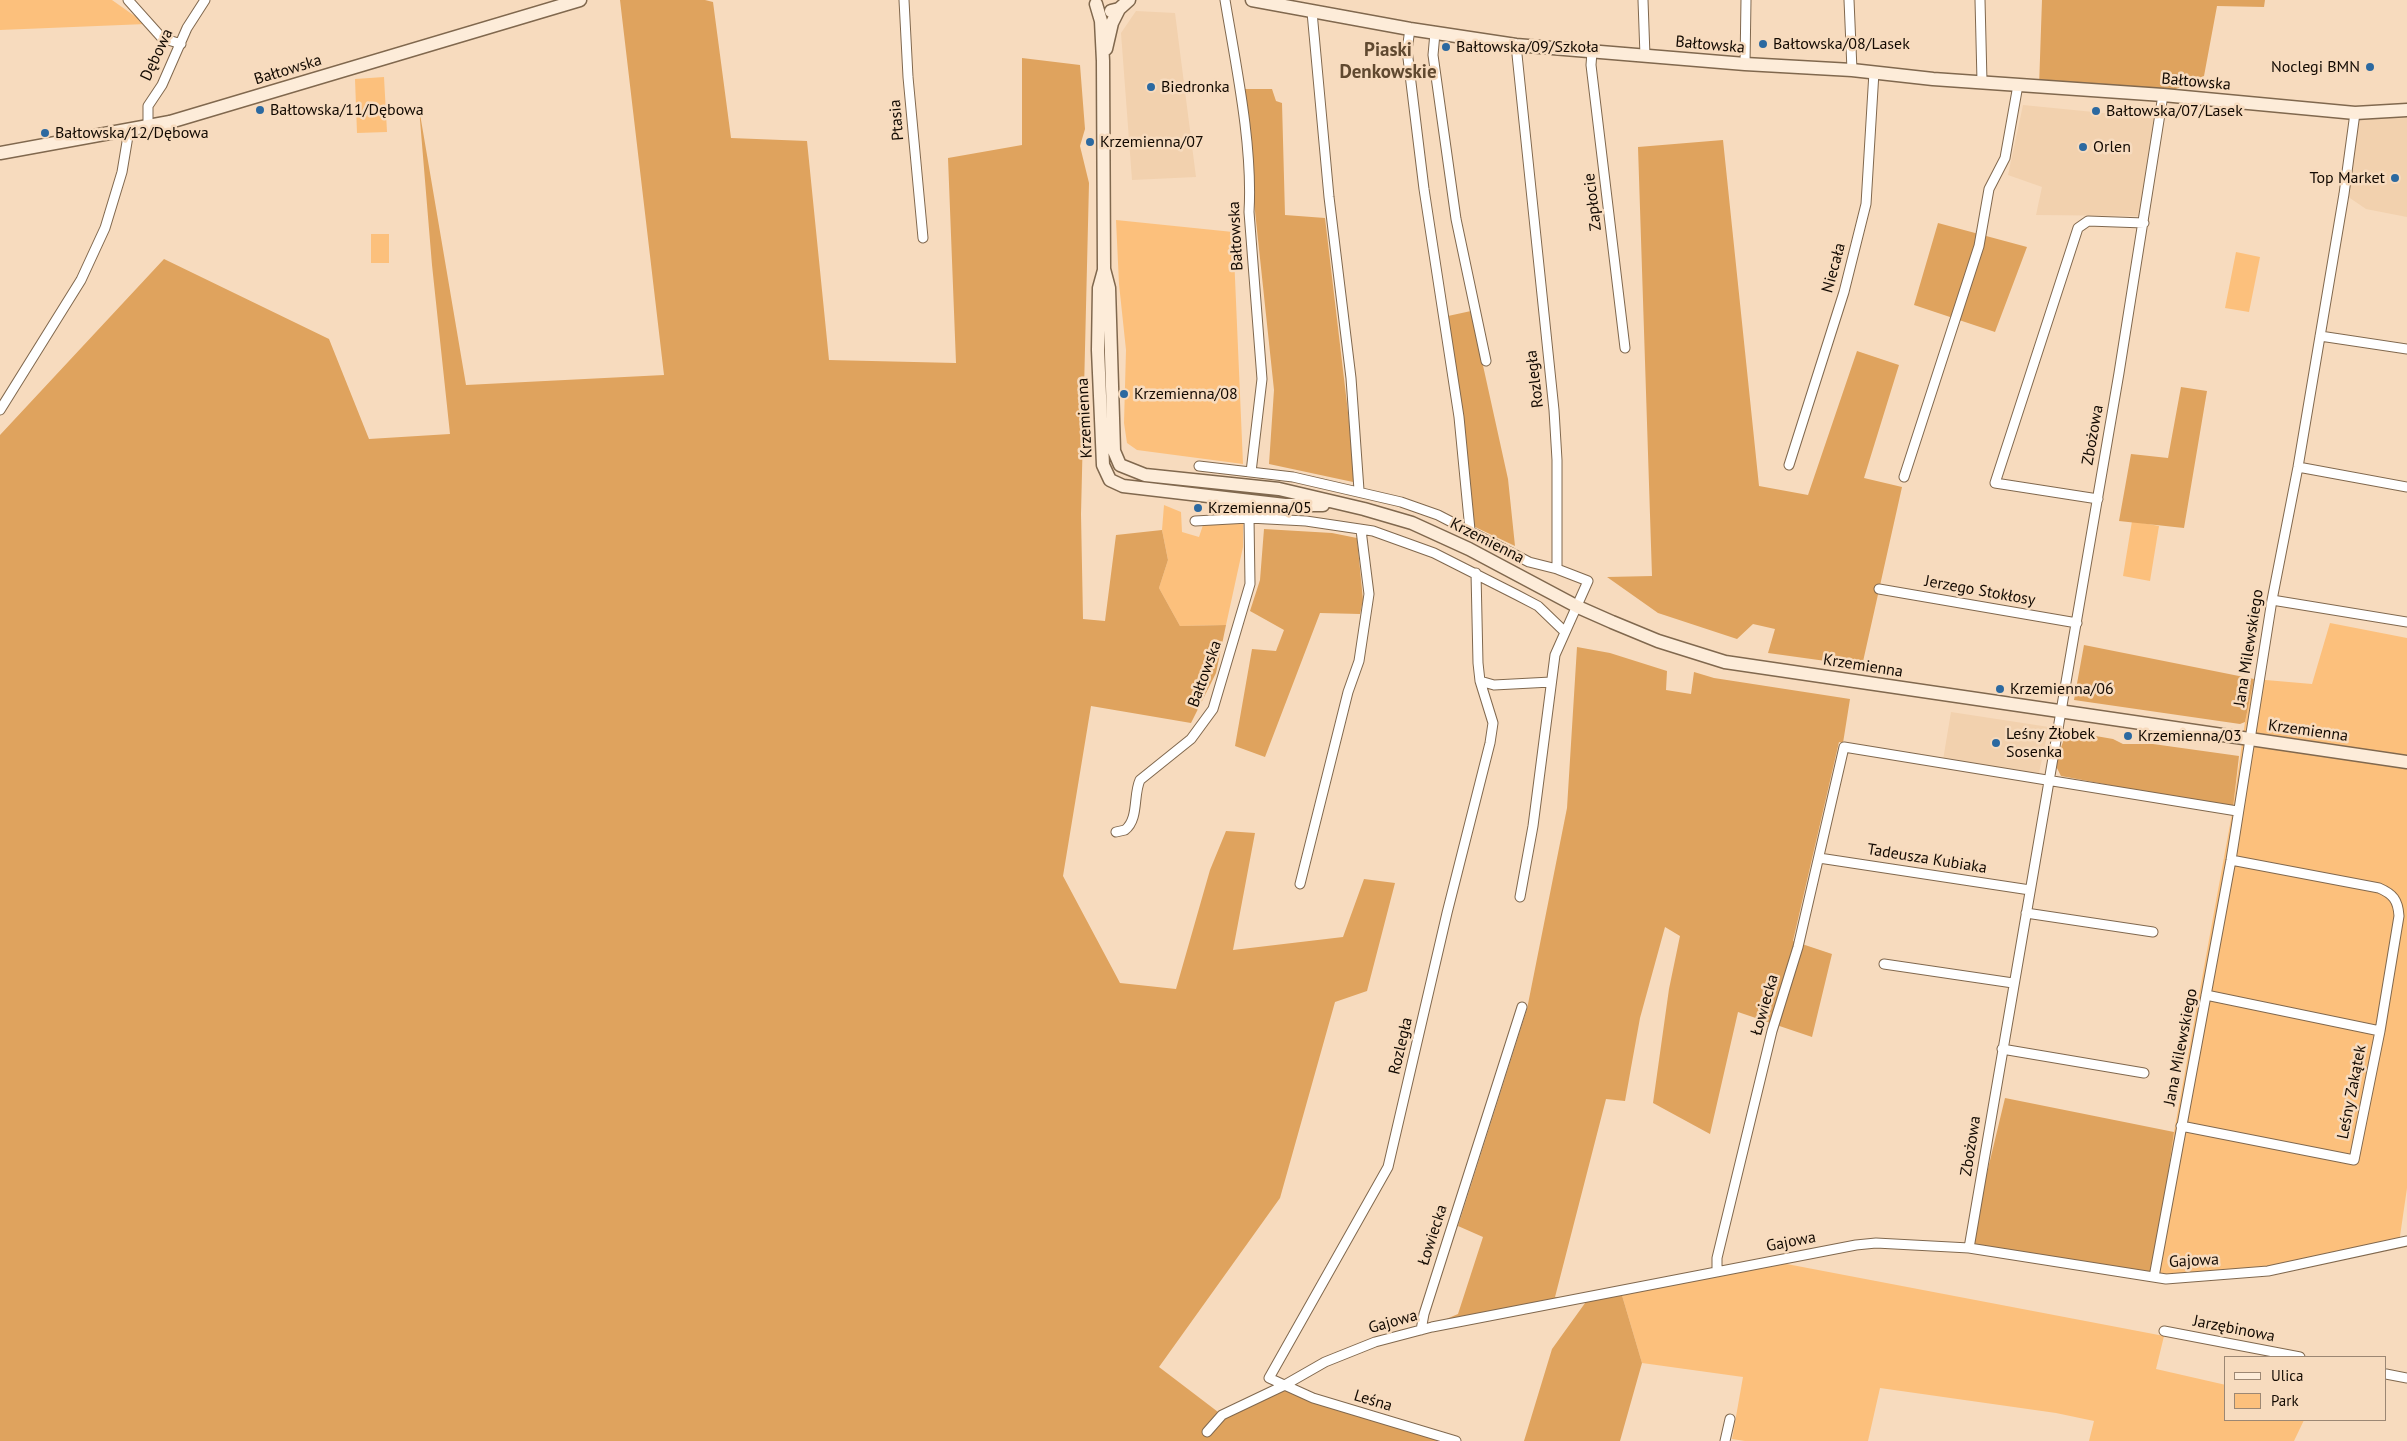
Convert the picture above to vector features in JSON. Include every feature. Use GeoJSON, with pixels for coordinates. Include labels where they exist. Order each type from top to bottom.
{"type":"FeatureCollection","features":[{"type":"Feature","properties":{"kind":"main road","name":"Bałtowska"},"geometry":{"type":"LineString","coordinates":[[0,153],[148,126],[258,96],[580,0]]}},
{"type":"Feature","properties":{"kind":"main road","name":"Bałtowska"},"geometry":{"type":"LineString","coordinates":[[1256,0],[1410,29],[1516,45],[2163,95],[2355,113],[2407,110]]}},
{"type":"Feature","properties":{"kind":"main road"},"geometry":{"type":"LineString","coordinates":[[1094,2],[1107,11],[1126,3]]}},
{"type":"Feature","properties":{"kind":"main road","name":"Krzemienna"},"geometry":{"type":"LineString","coordinates":[[1094,2],[1101,21],[1103,60],[1104,269],[1109,288],[1114,451],[1120,465],[1130,471],[1145,475],[1279,489],[1364,509],[1412,523],[1469,549],[1578,607],[1658,641],[1725,662],[2407,762]]}},
{"type":"Feature","properties":{"kind":"main road","name":"Krzemienna"},"geometry":{"type":"LineString","coordinates":[[1103,60],[1112,23],[1126,3]]}},
{"type":"Feature","properties":{"kind":"main road","name":"Krzemienna"},"geometry":{"type":"LineString","coordinates":[[1104,269],[1099,288],[1098,350],[1103,465],[1110,480],[1124,486],[1285,505],[1342,505]]}},
{"type":"Feature","properties":{"kind":"street"},"geometry":{"type":"LineString","coordinates":[[128,0],[162,38],[181,44]]}},
{"type":"Feature","properties":{"kind":"street","name":"Dębowa"},"geometry":{"type":"LineString","coordinates":[[148,126],[148,106],[162,85],[187,28],[204,0]]}},
{"type":"Feature","properties":{"kind":"street","name":"Ptasia"},"geometry":{"type":"LineString","coordinates":[[904,0],[908,77],[923,238]]}},
{"type":"Feature","properties":{"kind":"street","name":"Bałtowska"},"geometry":{"type":"LineString","coordinates":[[1225,0],[1247,145],[1250,188],[1249,212],[1262,380],[1251,472]]}},
{"type":"Feature","properties":{"kind":"street"},"geometry":{"type":"LineString","coordinates":[[1643,0],[1645,56]]}},
{"type":"Feature","properties":{"kind":"street"},"geometry":{"type":"LineString","coordinates":[[1745,64],[1746,0]]}},
{"type":"Feature","properties":{"kind":"street"},"geometry":{"type":"LineString","coordinates":[[1849,0],[1852,70]]}},
{"type":"Feature","properties":{"kind":"street"},"geometry":{"type":"LineString","coordinates":[[1980,0],[1982,81]]}},
{"type":"Feature","properties":{"kind":"street"},"geometry":{"type":"LineString","coordinates":[[1312,12],[1328,196],[1351,378],[1359,490]]}},
{"type":"Feature","properties":{"kind":"street"},"geometry":{"type":"LineString","coordinates":[[1410,29],[1407,50],[1424,190],[1459,417],[1470,530]]}},
{"type":"Feature","properties":{"kind":"street"},"geometry":{"type":"LineString","coordinates":[[1435,32],[1434,55],[1456,219],[1486,361]]}},
{"type":"Feature","properties":{"kind":"street","name":"Rozległa"},"geometry":{"type":"LineString","coordinates":[[1516,45],[1558,460],[1557,569]]}},
{"type":"Feature","properties":{"kind":"street","name":"Zapłocie"},"geometry":{"type":"LineString","coordinates":[[1592,52],[1591,65],[1625,348]]}},
{"type":"Feature","properties":{"kind":"street","name":"Niecała"},"geometry":{"type":"LineString","coordinates":[[1789,465],[1844,292],[1866,204],[1874,72]]}},
{"type":"Feature","properties":{"kind":"street"},"geometry":{"type":"LineString","coordinates":[[1904,477],[1979,246],[1989,189],[2005,158],[2018,85]]}},
{"type":"Feature","properties":{"kind":"street","name":"Zbożowa"},"geometry":{"type":"LineString","coordinates":[[1969,1248],[2013,983],[2098,499],[2144,224],[2163,95]]}},
{"type":"Feature","properties":{"kind":"street","name":"Jana Milewskiego"},"geometry":{"type":"LineString","coordinates":[[2154,1277],[2231,860],[2237,811],[2272,600],[2298,467],[2352,144],[2355,113]]}},
{"type":"Feature","properties":{"kind":"street"},"geometry":{"type":"LineString","coordinates":[[0,410],[81,280],[105,228],[122,172],[129,130]]}},
{"type":"Feature","properties":{"kind":"street"},"geometry":{"type":"LineString","coordinates":[[2098,499],[1995,483],[2078,228],[2088,221],[2144,224]]}},
{"type":"Feature","properties":{"kind":"street"},"geometry":{"type":"LineString","coordinates":[[2320,336],[2407,349]]}},
{"type":"Feature","properties":{"kind":"street"},"geometry":{"type":"LineString","coordinates":[[1199,466],[1293,477],[1359,490],[1438,515],[1529,562],[1557,569],[1588,581],[1555,655],[1534,826],[1520,897]]}},
{"type":"Feature","properties":{"kind":"street"},"geometry":{"type":"LineString","coordinates":[[2298,467],[2407,487]]}},
{"type":"Feature","properties":{"kind":"street"},"geometry":{"type":"LineString","coordinates":[[1195,521],[1249,518],[1306,521],[1373,531],[1400,540],[1476,573],[1538,606],[1565,632]]}},
{"type":"Feature","properties":{"kind":"street","name":"Bałtowska"},"geometry":{"type":"LineString","coordinates":[[1116,832],[1124,830],[1132,820],[1140,780],[1191,739],[1213,709],[1250,584],[1249,518]]}},
{"type":"Feature","properties":{"kind":"street"},"geometry":{"type":"LineString","coordinates":[[1300,884],[1348,692],[1359,660],[1369,594],[1361,530]]}},
{"type":"Feature","properties":{"kind":"street","name":"Rozległa"},"geometry":{"type":"LineString","coordinates":[[1283,1386],[1269,1378],[1388,1167],[1447,913],[1490,743],[1493,723],[1480,681],[1476,573]]}},
{"type":"Feature","properties":{"kind":"street","name":"Jerzego Stokłosy"},"geometry":{"type":"LineString","coordinates":[[1879,589],[2077,623]]}},
{"type":"Feature","properties":{"kind":"street"},"geometry":{"type":"LineString","coordinates":[[2272,600],[2407,622]]}},
{"type":"Feature","properties":{"kind":"street"},"geometry":{"type":"LineString","coordinates":[[1480,681],[1494,685],[1551,682]]}},
{"type":"Feature","properties":{"kind":"street","name":"Łowiecka"},"geometry":{"type":"LineString","coordinates":[[1717,1272],[1717,1258],[1767,1050],[1798,947],[1844,747],[2049,780]]}},
{"type":"Feature","properties":{"kind":"street"},"geometry":{"type":"LineString","coordinates":[[2049,780],[2237,811]]}},
{"type":"Feature","properties":{"kind":"street","name":"Tadeusza Kubiaka"},"geometry":{"type":"LineString","coordinates":[[1818,858],[2030,890]]}},
{"type":"Feature","properties":{"kind":"street"},"geometry":{"type":"LineString","coordinates":[[2231,860],[2378,888],[2390,893],[2399,907],[2399,916],[2380,1031]]}},
{"type":"Feature","properties":{"kind":"street"},"geometry":{"type":"LineString","coordinates":[[2026,913],[2154,932]]}},
{"type":"Feature","properties":{"kind":"street"},"geometry":{"type":"LineString","coordinates":[[1884,964],[2013,983]]}},
{"type":"Feature","properties":{"kind":"street","name":"Leśny Zakątek"},"geometry":{"type":"LineString","coordinates":[[2181,1126],[2354,1160],[2380,1031],[2206,995]]}},
{"type":"Feature","properties":{"kind":"street","name":"Łowiecka"},"geometry":{"type":"LineString","coordinates":[[1421,1330],[1424,1314],[1522,1007]]}},
{"type":"Feature","properties":{"kind":"street"},"geometry":{"type":"LineString","coordinates":[[2002,1049],[2144,1073]]}},
{"type":"Feature","properties":{"kind":"street","name":"Gajowa"},"geometry":{"type":"LineString","coordinates":[[1207,1432],[1222,1415],[1283,1386],[1325,1362],[1375,1342],[1421,1330],[1781,1259],[1876,1243],[1969,1248],[2166,1279],[2268,1271],[2407,1241]]}},
{"type":"Feature","properties":{"kind":"street","name":"Jarzębinowa"},"geometry":{"type":"LineString","coordinates":[[2164,1331],[2295,1356]]}},
{"type":"Feature","properties":{"kind":"street"},"geometry":{"type":"LineString","coordinates":[[2387,1374],[2407,1378]]}},
{"type":"Feature","properties":{"kind":"street","name":"Leśna"},"geometry":{"type":"LineString","coordinates":[[1283,1386],[1313,1398],[1456,1441]]}},
{"type":"Feature","properties":{"kind":"street"},"geometry":{"type":"LineString","coordinates":[[1725,1441],[1730,1419]]}},
{"type":"Feature","properties":{"kind":"shaded area"},"geometry":{"type":"Polygon","coordinates":[[[620,0],[705,0],[713,2],[731,138],[807,141],[829,360],[956,363],[948,158],[1022,145],[1022,58],[1080,65],[1085,129],[1080,146],[1089,183],[1081,514],[1083,619],[1105,621],[1116,535],[1162,530],[1168,560],[1159,588],[1180,626],[1226,625],[1216,673],[1191,723],[1091,706],[1063,876],[1120,983],[1176,989],[1210,870],[1226,831],[1255,833],[1233,950],[1343,937],[1364,879],[1395,883],[1367,991],[1335,1002],[1280,1198],[1159,1367],[1222,1415],[1283,1386],[1459,1441],[0,1441],[0,435],[164,259],[329,339],[369,439],[450,434],[432,265],[419,108],[466,385],[664,375],[620,0]]]}},
{"type":"Feature","properties":{"kind":"shaded area"},"geometry":{"type":"Polygon","coordinates":[[[2042,0],[2265,0],[2264,7],[2217,6],[2204,76],[2163,95],[2039,87],[2042,0]]]}},
{"type":"Feature","properties":{"kind":"shaded area"},"geometry":{"type":"Polygon","coordinates":[[[1136,11],[1175,13],[1196,177],[1132,180],[1121,33],[1136,11]]]}},
{"type":"Feature","properties":{"kind":"shaded area"},"geometry":{"type":"Polygon","coordinates":[[[1242,89],[1272,89],[1276,101],[1282,103],[1285,215],[1325,218],[1356,480],[1353,482],[1269,464],[1274,390],[1242,89]]]}},
{"type":"Feature","properties":{"kind":"shaded area","name":"Orlen"},"geometry":{"type":"Polygon","coordinates":[[[2023,105],[2154,118],[2139,216],[2036,215],[2042,187],[2008,175],[2023,105]]]}},
{"type":"Feature","properties":{"kind":"shaded area"},"geometry":{"type":"Polygon","coordinates":[[[2407,110],[2407,217],[2366,209],[2344,194],[2355,113],[2407,110]]]}},
{"type":"Feature","properties":{"kind":"shaded area"},"geometry":{"type":"Polygon","coordinates":[[[1723,140],[1759,486],[1808,495],[1857,351],[1899,365],[1864,478],[1902,487],[1862,666],[1768,653],[1775,629],[1753,624],[1737,639],[1658,613],[1607,577],[1652,576],[1638,147],[1723,140]]]}},
{"type":"Feature","properties":{"kind":"shaded area"},"geometry":{"type":"Polygon","coordinates":[[[1938,223],[2027,247],[1995,332],[1914,305],[1938,223]]]}},
{"type":"Feature","properties":{"kind":"shaded area"},"geometry":{"type":"Polygon","coordinates":[[[1471,311],[1508,479],[1515,546],[1473,526],[1448,316],[1471,311]]]}},
{"type":"Feature","properties":{"kind":"shaded area"},"geometry":{"type":"Polygon","coordinates":[[[2181,387],[2207,391],[2184,528],[2119,521],[2131,454],[2168,458],[2181,387]]]}},
{"type":"Feature","properties":{"kind":"shaded area"},"geometry":{"type":"Polygon","coordinates":[[[1264,529],[1332,533],[1357,538],[1363,600],[1360,614],[1320,613],[1265,757],[1235,746],[1252,649],[1276,651],[1284,630],[1250,611],[1260,580],[1264,529]]]}},
{"type":"Feature","properties":{"kind":"shaded area"},"geometry":{"type":"Polygon","coordinates":[[[2084,645],[2254,679],[2245,722],[2240,724],[2074,700],[2084,645]]]}},
{"type":"Feature","properties":{"kind":"shaded area"},"geometry":{"type":"Polygon","coordinates":[[[1577,647],[1610,653],[1667,671],[1666,690],[1691,694],[1694,672],[1714,678],[1850,699],[1843,743],[1839,742],[1793,941],[1832,954],[1812,1037],[1738,1012],[1710,1134],[1653,1103],[1669,989],[1680,936],[1665,927],[1640,1018],[1625,1101],[1606,1099],[1555,1297],[1588,1298],[1621,1292],[1642,1363],[1620,1441],[1524,1441],[1552,1349],[1588,1299],[1421,1330],[1458,1314],[1483,1237],[1458,1226],[1527,1009],[1567,808],[1577,647]]]}},
{"type":"Feature","properties":{"kind":"shaded area","name":"Leśny Żłobek Sosenka"},"geometry":{"type":"Polygon","coordinates":[[[1951,712],[2049,727],[2039,773],[1943,760],[1951,712]]]}},
{"type":"Feature","properties":{"kind":"shaded area"},"geometry":{"type":"Polygon","coordinates":[[[2067,731],[2113,739],[2123,744],[2153,744],[2239,756],[2233,808],[2061,776],[2055,764],[2067,731]]]}},
{"type":"Feature","properties":{"kind":"shaded area"},"geometry":{"type":"Polygon","coordinates":[[[2005,1098],[2174,1132],[2154,1277],[1969,1248],[2005,1098]]]}},
{"type":"Feature","properties":{"kind":"green space"},"geometry":{"type":"Polygon","coordinates":[[[0,0],[112,0],[146,24],[0,30],[0,0]]]}},
{"type":"Feature","properties":{"kind":"green space"},"geometry":{"type":"Polygon","coordinates":[[[384,77],[387,132],[357,133],[355,79],[384,77]]]}},
{"type":"Feature","properties":{"kind":"green space"},"geometry":{"type":"Polygon","coordinates":[[[1116,220],[1233,232],[1243,464],[1137,450],[1127,443],[1124,423],[1126,350],[1119,284],[1116,220]]]}},
{"type":"Feature","properties":{"kind":"green space"},"geometry":{"type":"Polygon","coordinates":[[[371,234],[389,234],[389,263],[371,263],[371,234]]]}},
{"type":"Feature","properties":{"kind":"green space"},"geometry":{"type":"Polygon","coordinates":[[[2236,252],[2260,257],[2249,312],[2225,308],[2236,252]]]}},
{"type":"Feature","properties":{"kind":"green space"},"geometry":{"type":"Polygon","coordinates":[[[1164,505],[1181,512],[1182,532],[1199,537],[1203,525],[1243,522],[1243,547],[1226,625],[1180,626],[1159,588],[1168,560],[1162,530],[1164,505]]]}},
{"type":"Feature","properties":{"kind":"green space"},"geometry":{"type":"Polygon","coordinates":[[[2132,521],[2159,526],[2150,581],[2123,576],[2132,521]]]}},
{"type":"Feature","properties":{"kind":"green space"},"geometry":{"type":"Polygon","coordinates":[[[2330,623],[2407,638],[2407,1188],[2399,1243],[2268,1271],[2154,1277],[2174,1132],[2233,808],[2245,722],[2254,679],[2312,684],[2330,623]]]}},
{"type":"Feature","properties":{"kind":"green space"},"geometry":{"type":"Polygon","coordinates":[[[1771,1261],[2164,1336],[2156,1369],[2224,1385],[2224,1421],[2304,1421],[2294,1441],[2089,1441],[2094,1421],[2056,1413],[1880,1388],[1868,1441],[1745,1441],[1732,1439],[1743,1377],[1642,1363],[1621,1292],[1771,1261]]]}},
{"type":"Feature","properties":{"kind":"place","name":"Bałtowska/08/Lasek"},"geometry":{"type":"Point","coordinates":[1763,44]}},
{"type":"Feature","properties":{"kind":"place","name":"Bałtowska/09/Szkoła"},"geometry":{"type":"Point","coordinates":[1446,47]}},
{"type":"Feature","properties":{"kind":"place","name":"Noclegi BMN"},"geometry":{"type":"Point","coordinates":[2370,67]}},
{"type":"Feature","properties":{"kind":"place","name":"Biedronka"},"geometry":{"type":"Point","coordinates":[1151,87]}},
{"type":"Feature","properties":{"kind":"place","name":"Bałtowska/11/Dębowa"},"geometry":{"type":"Point","coordinates":[260,110]}},
{"type":"Feature","properties":{"kind":"place","name":"Bałtowska/07/Lasek"},"geometry":{"type":"Point","coordinates":[2096,111]}},
{"type":"Feature","properties":{"kind":"place","name":"Bałtowska/12/Dębowa"},"geometry":{"type":"Point","coordinates":[45,133]}},
{"type":"Feature","properties":{"kind":"place","name":"Krzemienna/07"},"geometry":{"type":"Point","coordinates":[1090,142]}},
{"type":"Feature","properties":{"kind":"place","name":"Orlen"},"geometry":{"type":"Point","coordinates":[2083,147]}},
{"type":"Feature","properties":{"kind":"place","name":"Top Market"},"geometry":{"type":"Point","coordinates":[2395,178]}},
{"type":"Feature","properties":{"kind":"place","name":"Krzemienna/08"},"geometry":{"type":"Point","coordinates":[1124,394]}},
{"type":"Feature","properties":{"kind":"place","name":"Krzemienna/05"},"geometry":{"type":"Point","coordinates":[1198,508]}},
{"type":"Feature","properties":{"kind":"place","name":"Krzemienna/06"},"geometry":{"type":"Point","coordinates":[2000,689]}},
{"type":"Feature","properties":{"kind":"place","name":"Krzemienna/03"},"geometry":{"type":"Point","coordinates":[2128,736]}},
{"type":"Feature","properties":{"kind":"place","name":"Leśny Żłobek Sosenka"},"geometry":{"type":"Point","coordinates":[1996,743]}},
{"type":"Feature","properties":{"kind":"district","name":"Piaski Denkowskie"},"geometry":{"type":"Point","coordinates":[1388,62]}}]}
